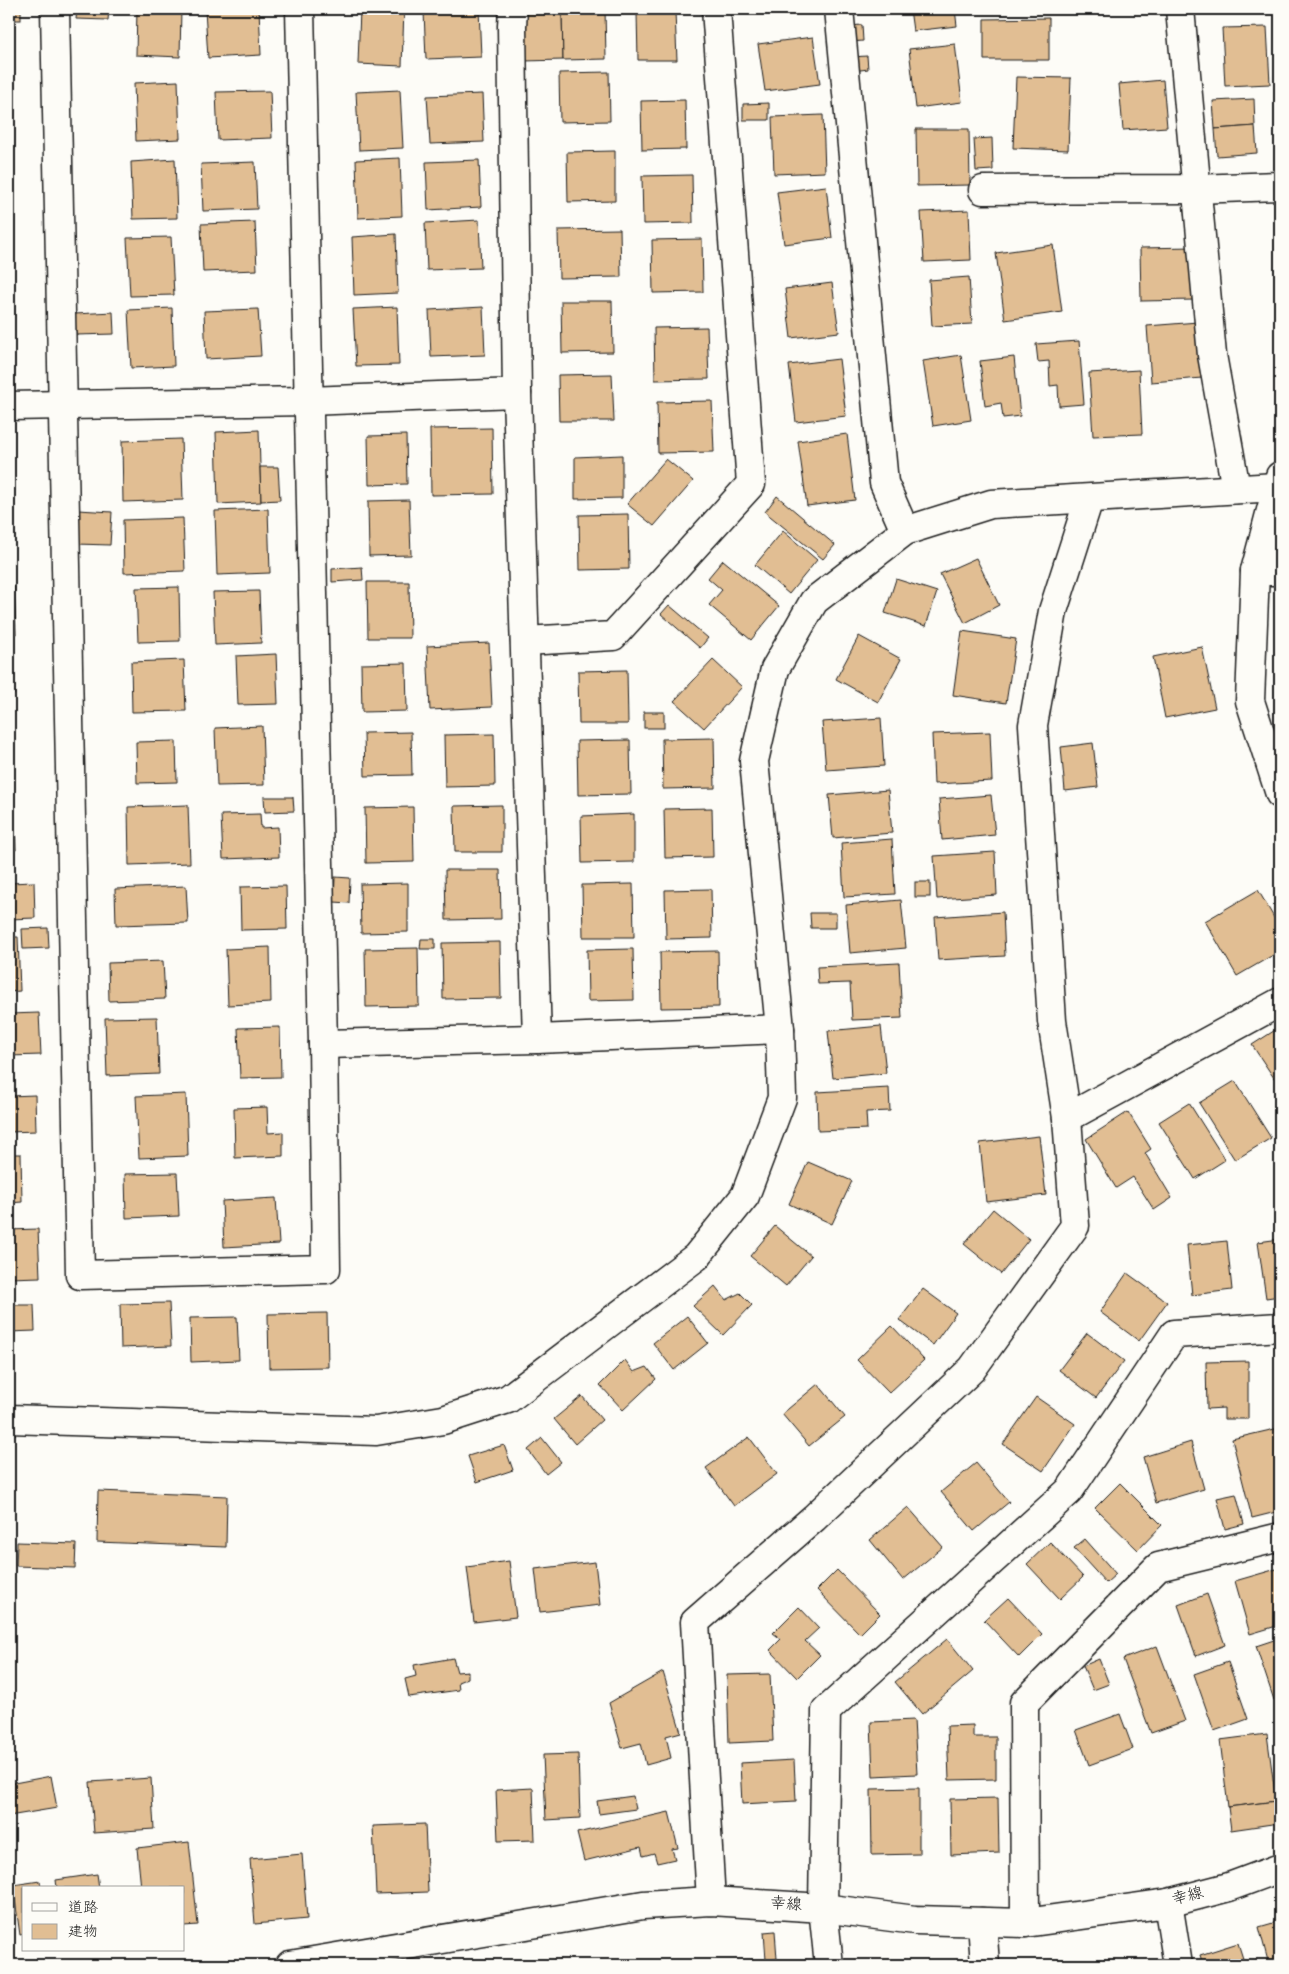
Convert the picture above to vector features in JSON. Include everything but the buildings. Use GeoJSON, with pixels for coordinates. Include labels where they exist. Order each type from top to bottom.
{"type":"FeatureCollection","features":[{"type":"Feature","properties":{"kind":"street"},"geometry":{"type":"LineString","coordinates":[[55,9],[80,1275],[326,1269],[323,1044],[300,9]]}},
{"type":"Feature","properties":{"kind":"street"},"geometry":{"type":"LineString","coordinates":[[513,9],[516,393],[537,1039]]}},
{"type":"Feature","properties":{"kind":"street"},"geometry":{"type":"LineString","coordinates":[[525,641],[613,636],[751,484],[716,9]]}},
{"type":"Feature","properties":{"kind":"street"},"geometry":{"type":"LineString","coordinates":[[839,9],[884,483],[905,532]]}},
{"type":"Feature","properties":{"kind":"street"},"geometry":{"type":"LineString","coordinates":[[1180,9],[1195,189],[1212,354],[1236,489]]}},
{"type":"Feature","properties":{"kind":"street"},"geometry":{"type":"LineString","coordinates":[[983,190],[1195,189],[1280,186]]}},
{"type":"Feature","properties":{"kind":"street"},"geometry":{"type":"LineString","coordinates":[[9,406],[308,401],[516,393]]}},
{"type":"Feature","properties":{"kind":"street"},"geometry":{"type":"LineString","coordinates":[[9,1419],[376,1431],[443,1420],[508,1399],[696,1257],[745,1196],[782,1098],[780,1029],[754,761],[776,668],[814,601],[905,532],[991,504],[1236,489],[1278,481],[1250,702],[1280,794]]}},
{"type":"Feature","properties":{"kind":"street"},"geometry":{"type":"LineString","coordinates":[[711,1901],[695,1622],[814,1518],[972,1369],[1075,1226],[1068,1118],[1052,1021],[1033,725],[1053,611],[1089,499]]}},
{"type":"Feature","properties":{"kind":"street"},"geometry":{"type":"LineString","coordinates":[[1068,1118],[1280,1002]]}},
{"type":"Feature","properties":{"kind":"street"},"geometry":{"type":"LineString","coordinates":[[323,1044],[537,1039],[780,1029]]}},
{"type":"Feature","properties":{"kind":"street"},"geometry":{"type":"LineString","coordinates":[[829,1965],[824,1908],[826,1711],[1069,1491],[1174,1334],[1280,1327]]}},
{"type":"Feature","properties":{"kind":"street"},"geometry":{"type":"LineString","coordinates":[[1025,1923],[1024,1703],[1158,1567],[1280,1537]]}},
{"type":"Feature","properties":{"kind":"street","name":"幸線"},"geometry":{"type":"LineString","coordinates":[[290,1965],[352,1960],[643,1905],[711,1901],[824,1908],[915,1920],[1025,1923],[1168,1903],[1229,1886],[1280,1868]]}},
{"type":"Feature","properties":{"kind":"street"},"geometry":{"type":"LineString","coordinates":[[1168,1903],[1178,1965]]}},
{"type":"Feature","properties":{"kind":"street"},"geometry":{"type":"LineString","coordinates":[[982,1922],[984,1965]]}},
{"type":"Feature","properties":{"kind":"green space"},"geometry":{"type":"Polygon","coordinates":[[[1278,592],[1280,592],[1280,710],[1276,696],[1278,592]]]}}]}
